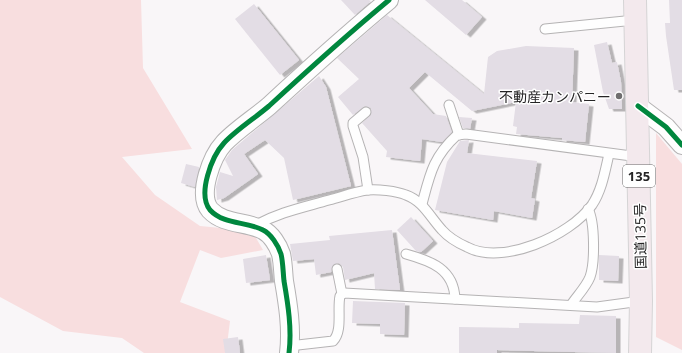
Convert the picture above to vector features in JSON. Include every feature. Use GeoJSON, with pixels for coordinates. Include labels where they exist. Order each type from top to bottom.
{"type":"FeatureCollection","features":[{"type":"Feature","properties":{"kind":"highway","name":"国道135号"},"geometry":{"type":"LineString","coordinates":[[635,10],[639,157],[641,301],[640,353]]}},
{"type":"Feature","properties":{"kind":"street"},"geometry":{"type":"LineString","coordinates":[[289,350],[289,318],[281,253],[273,239],[264,231],[253,226],[239,224],[218,217],[209,209],[205,200],[207,175],[224,143],[250,122],[352,30],[389,0]]}},
{"type":"Feature","properties":{"kind":"street"},"geometry":{"type":"LineString","coordinates":[[638,106],[666,127],[682,145]]}},
{"type":"Feature","properties":{"kind":"lane"},"geometry":{"type":"LineString","coordinates":[[545,29],[635,10]]}},
{"type":"Feature","properties":{"kind":"lane"},"geometry":{"type":"LineString","coordinates":[[449,106],[459,135]]}},
{"type":"Feature","properties":{"kind":"lane"},"geometry":{"type":"LineString","coordinates":[[366,112],[353,123],[352,126],[363,157],[368,190]]}},
{"type":"Feature","properties":{"kind":"lane"},"geometry":{"type":"LineString","coordinates":[[422,204],[434,162],[451,141],[459,135],[639,157]]}},
{"type":"Feature","properties":{"kind":"lane"},"geometry":{"type":"LineString","coordinates":[[253,226],[276,214],[368,190],[406,195],[422,204],[443,231],[469,249],[490,252],[514,251],[546,241],[564,231],[588,209],[597,196],[604,176],[609,154]]}},
{"type":"Feature","properties":{"kind":"lane"},"geometry":{"type":"LineString","coordinates":[[571,305],[590,277],[592,265],[593,222],[588,209]]}},
{"type":"Feature","properties":{"kind":"lane"},"geometry":{"type":"LineString","coordinates":[[406,254],[440,266],[447,273],[452,284],[454,299]]}},
{"type":"Feature","properties":{"kind":"lane"},"geometry":{"type":"LineString","coordinates":[[289,350],[333,342],[336,338],[339,301],[342,294],[337,269]]}},
{"type":"Feature","properties":{"kind":"lane"},"geometry":{"type":"LineString","coordinates":[[342,294],[351,292],[597,307],[641,301]]}},
{"type":"Feature","properties":{"kind":"shaded area"},"geometry":{"type":"Polygon","coordinates":[[[0,0],[141,0],[143,68],[192,149],[122,157],[155,195],[200,226],[252,231],[263,250],[221,258],[200,250],[180,302],[230,321],[226,353],[144,353],[122,338],[63,331],[0,297],[0,0]]]}},
{"type":"Feature","properties":{"kind":"shaded area"},"geometry":{"type":"Polygon","coordinates":[[[656,133],[682,164],[682,350],[656,337],[656,133]]]}},
{"type":"Feature","properties":{"kind":"building"},"geometry":{"type":"Polygon","coordinates":[[[341,0],[369,0],[371,1],[355,15],[341,0]]]}},
{"type":"Feature","properties":{"kind":"building"},"geometry":{"type":"Polygon","coordinates":[[[425,0],[462,0],[482,17],[466,35],[425,0]]]}},
{"type":"Feature","properties":{"kind":"building"},"geometry":{"type":"Polygon","coordinates":[[[669,0],[682,0],[682,90],[674,90],[666,36],[665,23],[670,23],[669,0]]]}},
{"type":"Feature","properties":{"kind":"building"},"geometry":{"type":"Polygon","coordinates":[[[254,4],[299,60],[280,75],[235,19],[254,4]]]}},
{"type":"Feature","properties":{"kind":"building"},"geometry":{"type":"Polygon","coordinates":[[[387,15],[484,94],[488,57],[497,51],[526,46],[574,48],[572,102],[589,104],[585,142],[562,140],[562,138],[516,134],[517,127],[513,126],[516,102],[472,111],[425,72],[409,88],[433,114],[446,116],[452,132],[442,142],[422,139],[420,161],[386,157],[387,151],[362,123],[371,114],[371,108],[365,106],[353,115],[338,97],[359,79],[337,58],[387,15]]]}},
{"type":"Feature","properties":{"kind":"building"},"geometry":{"type":"Polygon","coordinates":[[[607,42],[612,63],[617,62],[621,82],[622,109],[609,109],[603,92],[594,45],[607,42]]]}},
{"type":"Feature","properties":{"kind":"building"},"geometry":{"type":"Polygon","coordinates":[[[319,76],[326,87],[351,186],[293,200],[284,158],[265,140],[244,154],[258,174],[224,198],[217,200],[216,187],[220,172],[233,176],[225,160],[232,150],[319,76]]]}},
{"type":"Feature","properties":{"kind":"building"},"geometry":{"type":"Polygon","coordinates":[[[459,117],[472,118],[470,129],[463,128],[459,117]]]}},
{"type":"Feature","properties":{"kind":"building"},"geometry":{"type":"Polygon","coordinates":[[[469,140],[467,153],[537,161],[531,198],[535,199],[532,218],[494,211],[493,220],[435,210],[447,162],[460,141],[469,140]]]}},
{"type":"Feature","properties":{"kind":"building"},"geometry":{"type":"Polygon","coordinates":[[[186,164],[199,167],[195,187],[181,183],[186,164]]]}},
{"type":"Feature","properties":{"kind":"building"},"geometry":{"type":"Polygon","coordinates":[[[411,217],[433,241],[421,252],[416,251],[397,230],[411,217]]]}},
{"type":"Feature","properties":{"kind":"building"},"geometry":{"type":"Polygon","coordinates":[[[392,230],[400,290],[375,289],[374,273],[345,280],[343,267],[339,263],[333,265],[331,272],[316,275],[314,259],[293,261],[290,244],[330,240],[329,236],[392,230]]]}},
{"type":"Feature","properties":{"kind":"building"},"geometry":{"type":"Polygon","coordinates":[[[266,255],[270,280],[246,283],[243,259],[266,255]]]}},
{"type":"Feature","properties":{"kind":"building"},"geometry":{"type":"Polygon","coordinates":[[[599,255],[619,256],[618,281],[599,280],[599,255]]]}},
{"type":"Feature","properties":{"kind":"building"},"geometry":{"type":"Polygon","coordinates":[[[353,301],[405,303],[404,335],[380,334],[380,324],[352,323],[353,301]]]}},
{"type":"Feature","properties":{"kind":"building"},"geometry":{"type":"Polygon","coordinates":[[[580,315],[616,316],[616,353],[497,350],[497,353],[459,353],[459,327],[519,328],[519,323],[579,324],[580,315]]]}},
{"type":"Feature","properties":{"kind":"building"},"geometry":{"type":"Polygon","coordinates":[[[238,337],[240,353],[225,353],[223,339],[238,337]]]}},
{"type":"Feature","properties":{"kind":"cycle path"},"geometry":{"type":"LineString","coordinates":[[289,353],[289,317],[280,251],[271,237],[263,230],[250,225],[228,221],[210,210],[206,203],[205,195],[208,175],[219,149],[229,138],[269,106],[328,52],[389,0]]}},
{"type":"Feature","properties":{"kind":"cycle path"},"geometry":{"type":"LineString","coordinates":[[638,106],[666,127],[682,145]]}},
{"type":"Feature","properties":{"kind":"place","name":"不動産カンパニー"},"geometry":{"type":"Point","coordinates":[619,96]}}]}
